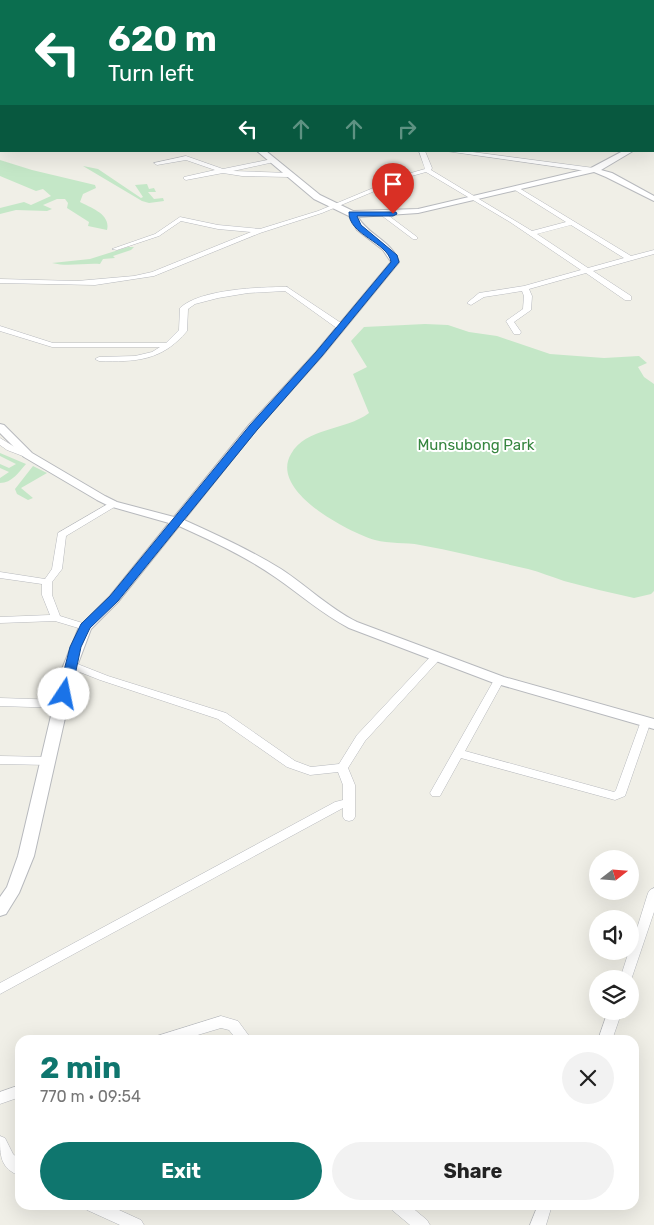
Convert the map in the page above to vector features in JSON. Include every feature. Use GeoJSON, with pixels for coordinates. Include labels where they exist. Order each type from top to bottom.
{"type":"FeatureCollection","features":[{"type":"Feature","properties":{"kind":"street"},"geometry":{"type":"LineString","coordinates":[[262,152],[317,197],[334,207],[352,214],[418,212],[476,199],[594,170],[627,152]]}},
{"type":"Feature","properties":{"kind":"street"},"geometry":{"type":"LineString","coordinates":[[423,152],[428,162],[429,168],[427,170]]}},
{"type":"Feature","properties":{"kind":"street"},"geometry":{"type":"LineString","coordinates":[[456,152],[594,170],[609,175],[654,199]]}},
{"type":"Feature","properties":{"kind":"street"},"geometry":{"type":"LineString","coordinates":[[157,163],[186,158],[242,174],[289,175]]}},
{"type":"Feature","properties":{"kind":"street"},"geometry":{"type":"LineString","coordinates":[[186,178],[272,161]]}},
{"type":"Feature","properties":{"kind":"street"},"geometry":{"type":"LineString","coordinates":[[0,281],[70,285],[154,274],[260,230],[334,207],[380,187],[388,181],[427,170],[476,199],[628,298]]}},
{"type":"Feature","properties":{"kind":"street"},"geometry":{"type":"LineString","coordinates":[[517,189],[630,258]]}},
{"type":"Feature","properties":{"kind":"street"},"geometry":{"type":"LineString","coordinates":[[0,910],[14,888],[26,856],[70,665],[85,627],[114,599],[253,428],[342,327],[395,262],[395,257],[358,226],[352,214]]}},
{"type":"Feature","properties":{"kind":"street"},"geometry":{"type":"LineString","coordinates":[[383,214],[414,238]]}},
{"type":"Feature","properties":{"kind":"street"},"geometry":{"type":"LineString","coordinates":[[115,249],[157,236],[180,219],[218,227],[260,230]]}},
{"type":"Feature","properties":{"kind":"street"},"geometry":{"type":"LineString","coordinates":[[530,234],[572,223]]}},
{"type":"Feature","properties":{"kind":"street"},"geometry":{"type":"LineString","coordinates":[[471,303],[482,295],[525,288],[654,252]]}},
{"type":"Feature","properties":{"kind":"street"},"geometry":{"type":"LineString","coordinates":[[517,332],[510,321],[527,310],[528,296],[525,288]]}},
{"type":"Feature","properties":{"kind":"street"},"geometry":{"type":"LineString","coordinates":[[99,359],[149,357],[157,354],[183,331],[182,312],[189,304],[211,297],[287,289],[342,327]]}},
{"type":"Feature","properties":{"kind":"street"},"geometry":{"type":"LineString","coordinates":[[0,328],[52,345],[168,345]]}},
{"type":"Feature","properties":{"kind":"street"},"geometry":{"type":"LineString","coordinates":[[0,427],[28,455]]}},
{"type":"Feature","properties":{"kind":"street"},"geometry":{"type":"LineString","coordinates":[[0,441],[10,448],[28,455],[112,504],[176,521],[231,545],[270,568],[339,618],[499,680],[650,723],[621,793],[615,796],[458,753]]}},
{"type":"Feature","properties":{"kind":"street"},"geometry":{"type":"LineString","coordinates":[[56,618],[47,595],[47,582],[57,569],[61,535],[112,504]]}},
{"type":"Feature","properties":{"kind":"street"},"geometry":{"type":"LineString","coordinates":[[0,575],[47,582]]}},
{"type":"Feature","properties":{"kind":"street"},"geometry":{"type":"LineString","coordinates":[[0,620],[56,618],[85,627]]}},
{"type":"Feature","properties":{"kind":"street"},"geometry":{"type":"LineString","coordinates":[[342,768],[361,738],[436,657]]}},
{"type":"Feature","properties":{"kind":"street"},"geometry":{"type":"LineString","coordinates":[[70,665],[104,678],[222,716],[291,764],[310,771],[342,768]]}},
{"type":"Feature","properties":{"kind":"street"},"geometry":{"type":"LineString","coordinates":[[436,793],[499,680]]}},
{"type":"Feature","properties":{"kind":"street"},"geometry":{"type":"LineString","coordinates":[[0,702],[62,704]]}},
{"type":"Feature","properties":{"kind":"street"},"geometry":{"type":"LineString","coordinates":[[0,760],[49,761]]}},
{"type":"Feature","properties":{"kind":"street"},"geometry":{"type":"LineString","coordinates":[[342,768],[349,785],[349,817]]}},
{"type":"Feature","properties":{"kind":"street"},"geometry":{"type":"LineString","coordinates":[[0,989],[338,805],[349,802]]}},
{"type":"Feature","properties":{"kind":"street"},"geometry":{"type":"LineString","coordinates":[[629,970],[654,893]]}},
{"type":"Feature","properties":{"kind":"street"},"geometry":{"type":"LineString","coordinates":[[607,1035],[612,1020]]}},
{"type":"Feature","properties":{"kind":"street"},"geometry":{"type":"LineString","coordinates":[[178,1035],[221,1022],[233,1025],[241,1035]]}},
{"type":"Feature","properties":{"kind":"street"},"geometry":{"type":"LineString","coordinates":[[0,1098],[15,1093]]}},
{"type":"Feature","properties":{"kind":"street"},"geometry":{"type":"LineString","coordinates":[[0,1144],[8,1159],[15,1165]]}},
{"type":"Feature","properties":{"kind":"street"},"geometry":{"type":"LineString","coordinates":[[103,1210],[136,1225]]}},
{"type":"Feature","properties":{"kind":"street"},"geometry":{"type":"LineString","coordinates":[[402,1210],[417,1224]]}},
{"type":"Feature","properties":{"kind":"street"},"geometry":{"type":"LineString","coordinates":[[538,1225],[543,1210]]}},
{"type":"Feature","properties":{"kind":"green space"},"geometry":{"type":"Polygon","coordinates":[[[0,160],[32,170],[95,185],[96,188],[83,194],[80,202],[103,216],[106,220],[107,230],[88,226],[89,222],[67,208],[68,203],[65,199],[57,199],[43,205],[52,209],[47,211],[16,210],[0,214],[0,208],[24,202],[31,205],[51,196],[43,189],[36,191],[0,176],[0,160]]]}},
{"type":"Feature","properties":{"kind":"green space"},"geometry":{"type":"Polygon","coordinates":[[[83,166],[98,169],[141,198],[143,197],[135,185],[147,184],[149,189],[154,188],[156,192],[148,192],[154,199],[163,198],[164,201],[149,203],[142,201],[83,166]]]}},
{"type":"Feature","properties":{"kind":"green space"},"geometry":{"type":"Polygon","coordinates":[[[128,247],[134,247],[131,250],[113,256],[115,258],[103,259],[100,264],[64,265],[52,263],[90,259],[128,247]]]}},
{"type":"Feature","properties":{"kind":"green space","name":"Munsubong Park"},"geometry":{"type":"Polygon","coordinates":[[[425,324],[448,325],[469,332],[497,336],[550,354],[604,358],[639,356],[647,363],[638,367],[644,377],[654,384],[654,591],[651,594],[634,598],[564,581],[528,569],[460,553],[415,544],[375,540],[363,536],[331,519],[301,495],[291,482],[287,468],[291,454],[298,445],[316,434],[349,423],[369,413],[353,374],[367,367],[351,341],[364,327],[425,324]]]}},
{"type":"Feature","properties":{"kind":"green space"},"geometry":{"type":"Polygon","coordinates":[[[0,453],[26,464],[18,474],[4,483],[0,483],[0,478],[9,472],[0,468],[0,464],[9,468],[16,464],[0,456],[0,453]]]}},
{"type":"Feature","properties":{"kind":"green space"},"geometry":{"type":"Polygon","coordinates":[[[33,466],[47,473],[21,488],[33,498],[28,500],[17,494],[15,489],[33,466]]]}},
{"type":"Feature","properties":{"kind":"route"},"geometry":{"type":"LineString","coordinates":[[64,694],[69,669],[85,627],[114,599],[176,521],[204,491],[253,428],[319,354],[393,266],[395,257],[358,226],[352,214],[393,214]]}}]}
